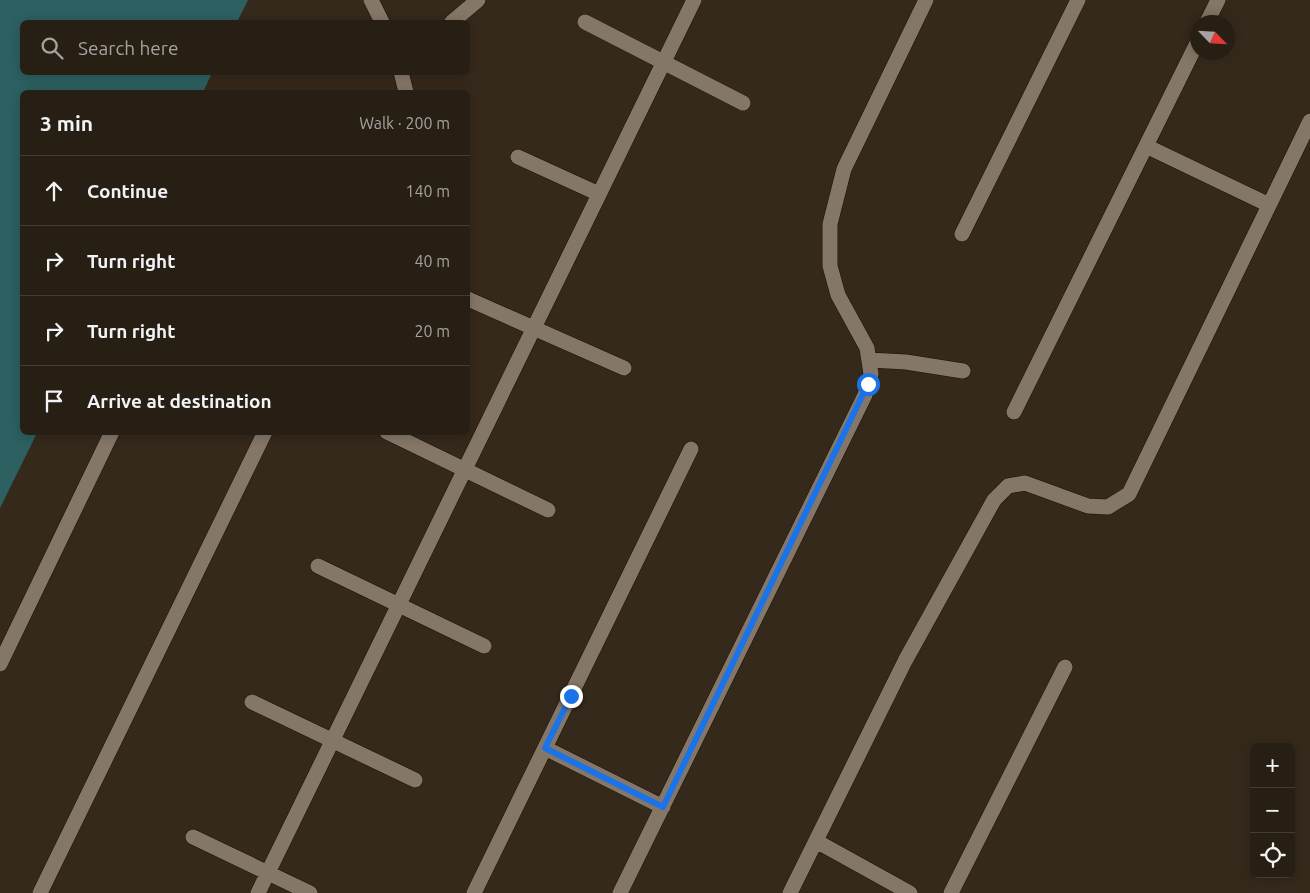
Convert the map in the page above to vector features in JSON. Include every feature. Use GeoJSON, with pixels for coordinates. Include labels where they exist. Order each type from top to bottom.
{"type":"FeatureCollection","features":[{"type":"Feature","properties":{"kind":"street"},"geometry":{"type":"LineString","coordinates":[[371,0],[381,20]]}},
{"type":"Feature","properties":{"kind":"street"},"geometry":{"type":"LineString","coordinates":[[454,20],[478,0]]}},
{"type":"Feature","properties":{"kind":"street"},"geometry":{"type":"LineString","coordinates":[[258,893],[694,0]]}},
{"type":"Feature","properties":{"kind":"street"},"geometry":{"type":"LineString","coordinates":[[620,893],[865,394],[872,374],[867,348],[838,295],[830,266],[830,224],[844,169],[926,0]]}},
{"type":"Feature","properties":{"kind":"street"},"geometry":{"type":"LineString","coordinates":[[962,234],[1078,0]]}},
{"type":"Feature","properties":{"kind":"street"},"geometry":{"type":"LineString","coordinates":[[1210,15],[1218,0]]}},
{"type":"Feature","properties":{"kind":"street"},"geometry":{"type":"LineString","coordinates":[[585,22],[744,103]]}},
{"type":"Feature","properties":{"kind":"street"},"geometry":{"type":"LineString","coordinates":[[1014,412],[1190,58]]}},
{"type":"Feature","properties":{"kind":"street"},"geometry":{"type":"LineString","coordinates":[[402,75],[406,90]]}},
{"type":"Feature","properties":{"kind":"street"},"geometry":{"type":"LineString","coordinates":[[790,893],[905,661],[994,500],[1008,486],[1025,483],[1088,506],[1108,507],[1129,494],[1310,121]]}},
{"type":"Feature","properties":{"kind":"street"},"geometry":{"type":"LineString","coordinates":[[1146,146],[1269,205]]}},
{"type":"Feature","properties":{"kind":"street"},"geometry":{"type":"LineString","coordinates":[[518,157],[599,194]]}},
{"type":"Feature","properties":{"kind":"street"},"geometry":{"type":"LineString","coordinates":[[470,300],[624,368]]}},
{"type":"Feature","properties":{"kind":"street"},"geometry":{"type":"LineString","coordinates":[[869,360],[906,362],[963,371]]}},
{"type":"Feature","properties":{"kind":"street"},"geometry":{"type":"LineString","coordinates":[[0,664],[111,435]]}},
{"type":"Feature","properties":{"kind":"street"},"geometry":{"type":"LineString","coordinates":[[40,893],[264,435]]}},
{"type":"Feature","properties":{"kind":"street"},"geometry":{"type":"LineString","coordinates":[[393,435],[548,510]]}},
{"type":"Feature","properties":{"kind":"street"},"geometry":{"type":"LineString","coordinates":[[474,893],[691,449]]}},
{"type":"Feature","properties":{"kind":"street"},"geometry":{"type":"LineString","coordinates":[[318,566],[484,646]]}},
{"type":"Feature","properties":{"kind":"street"},"geometry":{"type":"LineString","coordinates":[[951,893],[1065,667]]}},
{"type":"Feature","properties":{"kind":"street"},"geometry":{"type":"LineString","coordinates":[[252,702],[415,780]]}},
{"type":"Feature","properties":{"kind":"street"},"geometry":{"type":"LineString","coordinates":[[545,748],[663,807]]}},
{"type":"Feature","properties":{"kind":"street"},"geometry":{"type":"LineString","coordinates":[[193,837],[310,893]]}},
{"type":"Feature","properties":{"kind":"street"},"geometry":{"type":"LineString","coordinates":[[816,841],[910,893]]}},
{"type":"Feature","properties":{"kind":"water"},"geometry":{"type":"Polygon","coordinates":[[[0,0],[248,0],[238,20],[20,20],[20,75],[211,75],[204,90],[20,90],[20,435],[36,435],[0,508],[0,0]]]}},
{"type":"Feature","properties":{"kind":"route"},"geometry":{"type":"LineString","coordinates":[[571,696],[545,748],[663,807],[865,394],[868,384]]}}]}
